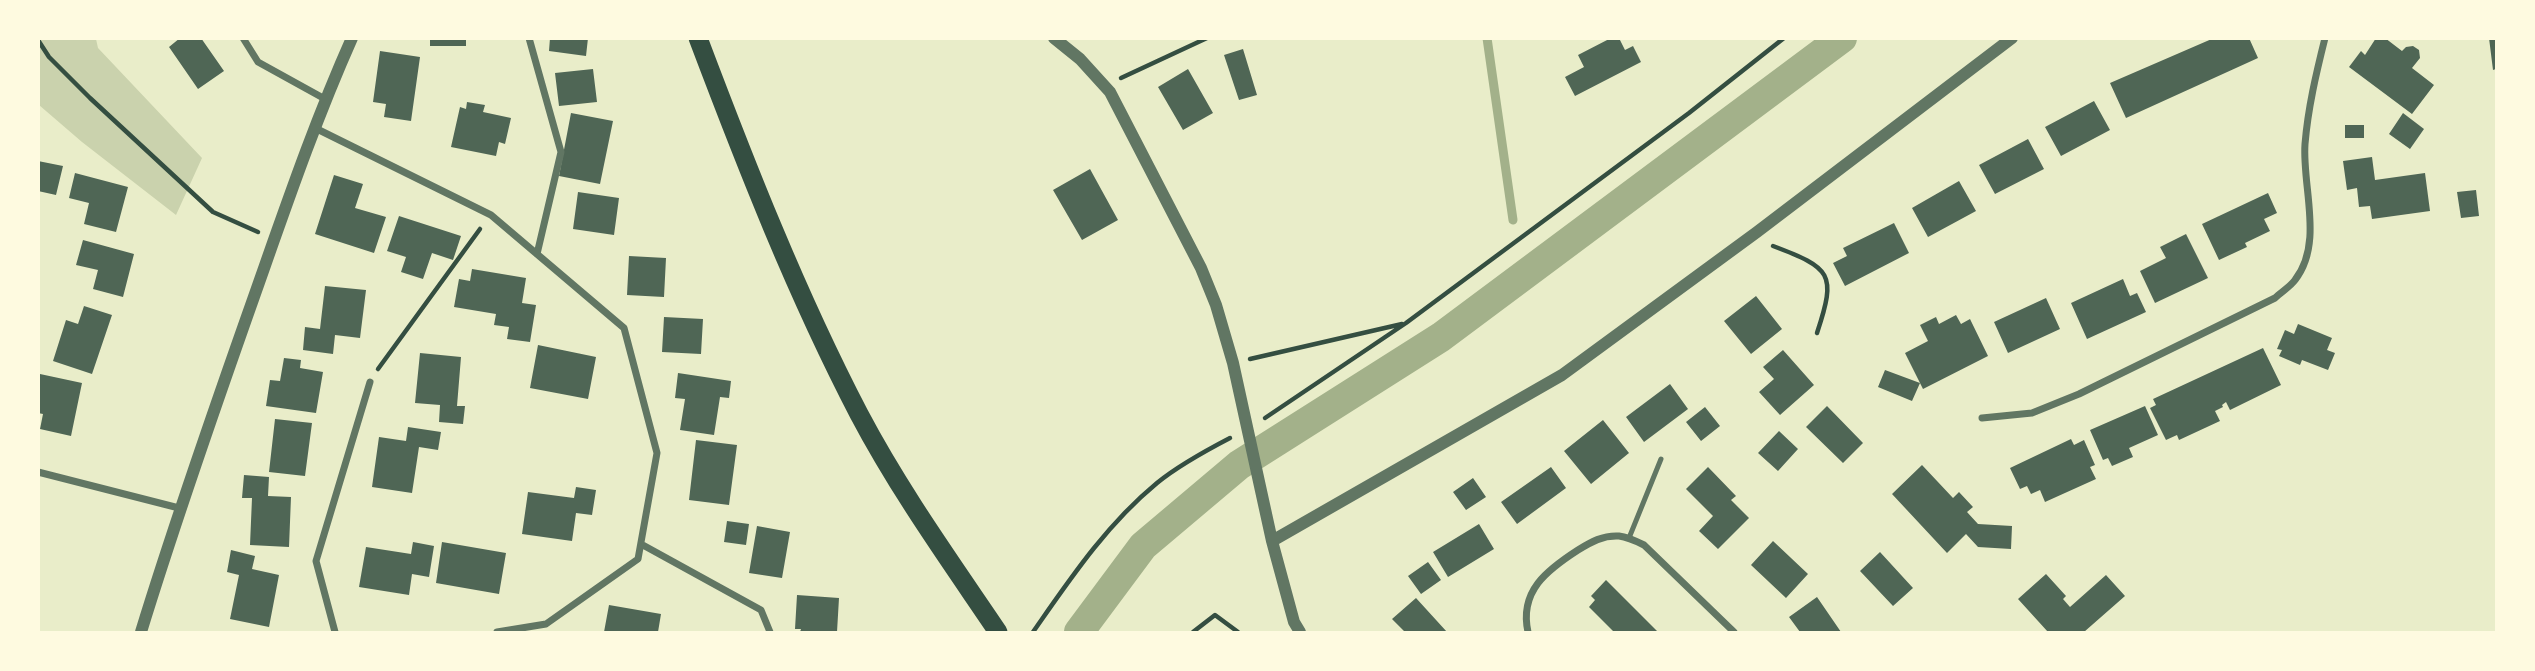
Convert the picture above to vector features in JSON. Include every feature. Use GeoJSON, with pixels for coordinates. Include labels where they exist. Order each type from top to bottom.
{"type":"FeatureCollection","features":[{"type":"Feature","properties":{"kind":"highway"},"geometry":{"type":"LineString","coordinates":[[698,38],[738,144],[859,414],[909,500],[998,632]]}},
{"type":"Feature","properties":{"kind":"street"},"geometry":{"type":"LineString","coordinates":[[243,38],[258,62],[325,99]]}},
{"type":"Feature","properties":{"kind":"street"},"geometry":{"type":"LineString","coordinates":[[141,632],[179,508],[274,240],[325,99],[352,38]]}},
{"type":"Feature","properties":{"kind":"street"},"geometry":{"type":"LineString","coordinates":[[529,38],[561,152],[537,254]]}},
{"type":"Feature","properties":{"kind":"street"},"geometry":{"type":"LineString","coordinates":[[1054,38],[1080,60],[1110,92],[1201,268],[1216,305],[1233,363],[1272,541],[1294,622],[1300,632]]}},
{"type":"Feature","properties":{"kind":"street"},"geometry":{"type":"LineString","coordinates":[[1272,541],[1562,375],[1757,232],[2012,38]]}},
{"type":"Feature","properties":{"kind":"street"},"geometry":{"type":"LineString","coordinates":[[1982,418],[2025,414],[2079,394],[2275,298],[2295,280],[2305,260],[2310,236],[2305,147],[2309,105],[2325,38]]}},
{"type":"Feature","properties":{"kind":"street"},"geometry":{"type":"LineString","coordinates":[[316,128],[491,215],[624,328],[657,453],[638,559],[546,624],[497,632]]}},
{"type":"Feature","properties":{"kind":"street"},"geometry":{"type":"LineString","coordinates":[[335,632],[316,561],[370,382]]}},
{"type":"Feature","properties":{"kind":"street"},"geometry":{"type":"LineString","coordinates":[[38,472],[179,508]]}},
{"type":"Feature","properties":{"kind":"street"},"geometry":{"type":"LineString","coordinates":[[1528,632],[1525,612],[1533,590],[1551,567],[1595,540],[1616,536],[1644,545],[1734,632]]}},
{"type":"Feature","properties":{"kind":"street"},"geometry":{"type":"LineString","coordinates":[[641,544],[761,610],[770,632]]}},
{"type":"Feature","properties":{"kind":"lane"},"geometry":{"type":"LineString","coordinates":[[1629,538],[1661,459]]}},
{"type":"Feature","properties":{"kind":"path"},"geometry":{"type":"LineString","coordinates":[[1104,86],[1207,38]]}},
{"type":"Feature","properties":{"kind":"path"},"geometry":{"type":"LineString","coordinates":[[1259,422],[1406,323],[1689,113],[1784,38]]}},
{"type":"Feature","properties":{"kind":"path"},"geometry":{"type":"LineString","coordinates":[[39,41],[50,57],[90,98],[213,212],[274,240]]}},
{"type":"Feature","properties":{"kind":"path"},"geometry":{"type":"LineString","coordinates":[[370,382],[491,215]]}},
{"type":"Feature","properties":{"kind":"path"},"geometry":{"type":"LineString","coordinates":[[1757,232],[1772,245],[1812,262],[1822,271],[1829,293],[1817,333]]}},
{"type":"Feature","properties":{"kind":"path"},"geometry":{"type":"LineString","coordinates":[[1233,363],[1406,323]]}},
{"type":"Feature","properties":{"kind":"path"},"geometry":{"type":"LineString","coordinates":[[1033,632],[1101,539],[1127,510],[1158,482],[1185,463],[1232,437]]}},
{"type":"Feature","properties":{"kind":"path"},"geometry":{"type":"LineString","coordinates":[[1193,632],[1214,615],[1238,632]]}},
{"type":"Feature","properties":{"kind":"green space"},"geometry":{"type":"Polygon","coordinates":[[[39,39],[96,39],[98,48],[202,158],[176,215],[39,105],[39,39]]]}},
{"type":"Feature","properties":{"kind":"building"},"geometry":{"type":"Polygon","coordinates":[[[180,38],[201,38],[224,71],[198,89],[169,47],[180,38]]]}},
{"type":"Feature","properties":{"kind":"building"},"geometry":{"type":"Polygon","coordinates":[[[430,38],[466,38],[466,46],[430,46],[430,38]]]}},
{"type":"Feature","properties":{"kind":"building"},"geometry":{"type":"Polygon","coordinates":[[[550,38],[588,38],[586,56],[549,51],[550,38]]]}},
{"type":"Feature","properties":{"kind":"building"},"geometry":{"type":"Polygon","coordinates":[[[1611,38],[1619,38],[1625,50],[1633,46],[1641,62],[1575,96],[1565,77],[1584,67],[1578,55],[1611,38]]]}},
{"type":"Feature","properties":{"kind":"building"},"geometry":{"type":"Polygon","coordinates":[[[2214,38],[2249,38],[2258,58],[2126,118],[2110,83],[2214,38]]]}},
{"type":"Feature","properties":{"kind":"building"},"geometry":{"type":"Polygon","coordinates":[[[2376,38],[2385,38],[2402,51],[2413,46],[2419,50],[2420,58],[2412,68],[2434,85],[2412,114],[2349,67],[2361,51],[2365,55],[2376,38]]]}},
{"type":"Feature","properties":{"kind":"building"},"geometry":{"type":"Polygon","coordinates":[[[2489,38],[2496,38],[2496,69],[2493,70],[2489,38]]]}},
{"type":"Feature","properties":{"kind":"building"},"geometry":{"type":"Polygon","coordinates":[[[1243,49],[1257,95],[1239,100],[1224,55],[1243,49]]]}},
{"type":"Feature","properties":{"kind":"building"},"geometry":{"type":"Polygon","coordinates":[[[380,51],[420,57],[411,121],[384,117],[386,104],[373,102],[380,51]]]}},
{"type":"Feature","properties":{"kind":"building"},"geometry":{"type":"Polygon","coordinates":[[[593,69],[597,102],[559,106],[555,73],[593,69]]]}},
{"type":"Feature","properties":{"kind":"building"},"geometry":{"type":"Polygon","coordinates":[[[1188,69],[1213,113],[1183,130],[1158,87],[1188,69]]]}},
{"type":"Feature","properties":{"kind":"building"},"geometry":{"type":"Polygon","coordinates":[[[2094,101],[2110,130],[2061,156],[2045,127],[2094,101]]]}},
{"type":"Feature","properties":{"kind":"building"},"geometry":{"type":"Polygon","coordinates":[[[467,102],[485,105],[483,112],[511,118],[505,144],[499,142],[496,156],[451,147],[460,107],[466,109],[467,102]]]}},
{"type":"Feature","properties":{"kind":"building"},"geometry":{"type":"Polygon","coordinates":[[[571,113],[613,121],[600,184],[559,176],[571,113]]]}},
{"type":"Feature","properties":{"kind":"building"},"geometry":{"type":"Polygon","coordinates":[[[2403,113],[2424,129],[2410,149],[2389,134],[2403,113]]]}},
{"type":"Feature","properties":{"kind":"building"},"geometry":{"type":"Polygon","coordinates":[[[2345,125],[2364,125],[2364,138],[2345,138],[2345,125]]]}},
{"type":"Feature","properties":{"kind":"building"},"geometry":{"type":"Polygon","coordinates":[[[2028,139],[2044,169],[1995,194],[1979,165],[2028,139]]]}},
{"type":"Feature","properties":{"kind":"building"},"geometry":{"type":"Polygon","coordinates":[[[2372,157],[2375,180],[2425,173],[2430,211],[2372,219],[2370,206],[2359,207],[2357,188],[2347,190],[2343,161],[2372,157]]]}},
{"type":"Feature","properties":{"kind":"building"},"geometry":{"type":"Polygon","coordinates":[[[38,161],[63,166],[56,195],[38,191],[38,161]]]}},
{"type":"Feature","properties":{"kind":"building"},"geometry":{"type":"Polygon","coordinates":[[[1090,169],[1118,220],[1082,240],[1053,190],[1090,169]]]}},
{"type":"Feature","properties":{"kind":"building"},"geometry":{"type":"Polygon","coordinates":[[[75,173],[128,187],[116,232],[84,224],[89,203],[69,198],[75,173]]]}},
{"type":"Feature","properties":{"kind":"building"},"geometry":{"type":"Polygon","coordinates":[[[334,175],[363,184],[355,208],[386,217],[374,253],[315,234],[334,175]]]}},
{"type":"Feature","properties":{"kind":"building"},"geometry":{"type":"Polygon","coordinates":[[[1959,181],[1976,211],[1928,237],[1912,208],[1959,181]]]}},
{"type":"Feature","properties":{"kind":"building"},"geometry":{"type":"Polygon","coordinates":[[[2476,190],[2479,216],[2461,218],[2457,192],[2476,190]]]}},
{"type":"Feature","properties":{"kind":"building"},"geometry":{"type":"Polygon","coordinates":[[[578,192],[619,198],[614,235],[573,229],[578,192]]]}},
{"type":"Feature","properties":{"kind":"building"},"geometry":{"type":"Polygon","coordinates":[[[2268,193],[2277,213],[2264,219],[2270,231],[2245,243],[2247,247],[2219,260],[2202,224],[2268,193]]]}},
{"type":"Feature","properties":{"kind":"building"},"geometry":{"type":"Polygon","coordinates":[[[399,216],[461,236],[453,260],[432,253],[423,279],[401,272],[406,257],[387,251],[399,216]]]}},
{"type":"Feature","properties":{"kind":"building"},"geometry":{"type":"Polygon","coordinates":[[[1894,223],[1909,253],[1845,286],[1833,263],[1847,256],[1843,248],[1894,223]]]}},
{"type":"Feature","properties":{"kind":"building"},"geometry":{"type":"Polygon","coordinates":[[[2186,234],[2208,278],[2155,303],[2140,271],[2166,258],[2160,247],[2186,234]]]}},
{"type":"Feature","properties":{"kind":"building"},"geometry":{"type":"Polygon","coordinates":[[[83,240],[134,254],[123,297],[93,289],[98,270],[76,265],[83,240]]]}},
{"type":"Feature","properties":{"kind":"building"},"geometry":{"type":"Polygon","coordinates":[[[629,256],[666,258],[664,297],[627,295],[629,256]]]}},
{"type":"Feature","properties":{"kind":"building"},"geometry":{"type":"Polygon","coordinates":[[[472,269],[526,278],[522,303],[536,305],[530,342],[507,339],[509,327],[494,325],[496,314],[454,307],[459,279],[470,281],[472,269]]]}},
{"type":"Feature","properties":{"kind":"building"},"geometry":{"type":"Polygon","coordinates":[[[2123,279],[2130,296],[2137,293],[2146,312],[2087,339],[2071,303],[2123,279]]]}},
{"type":"Feature","properties":{"kind":"building"},"geometry":{"type":"Polygon","coordinates":[[[325,286],[366,290],[360,338],[335,335],[333,354],[303,350],[305,327],[320,329],[325,286]]]}},
{"type":"Feature","properties":{"kind":"building"},"geometry":{"type":"Polygon","coordinates":[[[1756,296],[1782,329],[1751,354],[1724,321],[1756,296]]]}},
{"type":"Feature","properties":{"kind":"building"},"geometry":{"type":"Polygon","coordinates":[[[2046,298],[2060,329],[2008,353],[1994,322],[2046,298]]]}},
{"type":"Feature","properties":{"kind":"building"},"geometry":{"type":"Polygon","coordinates":[[[84,306],[112,315],[92,374],[53,361],[66,320],[78,324],[84,306]]]}},
{"type":"Feature","properties":{"kind":"building"},"geometry":{"type":"Polygon","coordinates":[[[1956,315],[1961,324],[1970,319],[1988,356],[1923,389],[1905,353],[1928,341],[1920,325],[1936,317],[1939,324],[1956,315]]]}},
{"type":"Feature","properties":{"kind":"building"},"geometry":{"type":"Polygon","coordinates":[[[664,317],[703,319],[701,354],[662,352],[664,317]]]}},
{"type":"Feature","properties":{"kind":"building"},"geometry":{"type":"Polygon","coordinates":[[[2298,324],[2332,338],[2327,350],[2335,353],[2328,370],[2302,360],[2300,365],[2279,356],[2282,350],[2277,349],[2285,330],[2294,334],[2298,324]]]}},
{"type":"Feature","properties":{"kind":"building"},"geometry":{"type":"Polygon","coordinates":[[[538,345],[596,357],[588,399],[530,388],[538,345]]]}},
{"type":"Feature","properties":{"kind":"building"},"geometry":{"type":"Polygon","coordinates":[[[2263,348],[2281,385],[2230,410],[2226,402],[2215,411],[2220,421],[2179,440],[2177,435],[2166,440],[2150,408],[2156,405],[2153,399],[2263,348]]]}},
{"type":"Feature","properties":{"kind":"building"},"geometry":{"type":"Polygon","coordinates":[[[1783,350],[1814,385],[1780,415],[1759,392],[1774,379],[1763,367],[1783,350]]]}},
{"type":"Feature","properties":{"kind":"building"},"geometry":{"type":"Polygon","coordinates":[[[420,353],[461,357],[457,406],[465,406],[463,424],[439,422],[440,405],[415,403],[420,353]]]}},
{"type":"Feature","properties":{"kind":"building"},"geometry":{"type":"Polygon","coordinates":[[[284,358],[301,360],[300,368],[323,372],[316,413],[266,406],[270,380],[280,381],[284,358]]]}},
{"type":"Feature","properties":{"kind":"building"},"geometry":{"type":"Polygon","coordinates":[[[1885,370],[1920,383],[1912,401],[1878,387],[1885,370]]]}},
{"type":"Feature","properties":{"kind":"building"},"geometry":{"type":"Polygon","coordinates":[[[678,373],[731,381],[729,398],[720,397],[714,435],[680,430],[685,399],[675,398],[678,373]]]}},
{"type":"Feature","properties":{"kind":"building"},"geometry":{"type":"Polygon","coordinates":[[[40,374],[82,383],[71,436],[40,429],[43,414],[38,413],[40,374]]]}},
{"type":"Feature","properties":{"kind":"building"},"geometry":{"type":"Polygon","coordinates":[[[1670,384],[1688,409],[1644,442],[1626,417],[1670,384]]]}},
{"type":"Feature","properties":{"kind":"building"},"geometry":{"type":"Polygon","coordinates":[[[1827,406],[1863,443],[1843,463],[1806,427],[1827,406]]]}},
{"type":"Feature","properties":{"kind":"building"},"geometry":{"type":"Polygon","coordinates":[[[2145,406],[2158,435],[2129,448],[2133,457],[2112,466],[2108,458],[2103,460],[2090,430],[2145,406]]]}},
{"type":"Feature","properties":{"kind":"building"},"geometry":{"type":"Polygon","coordinates":[[[1705,407],[1720,426],[1701,441],[1686,422],[1705,407]]]}},
{"type":"Feature","properties":{"kind":"building"},"geometry":{"type":"Polygon","coordinates":[[[275,419],[312,423],[305,476],[269,472],[275,419]]]}},
{"type":"Feature","properties":{"kind":"building"},"geometry":{"type":"Polygon","coordinates":[[[1603,420],[1629,453],[1591,484],[1564,451],[1603,420]]]}},
{"type":"Feature","properties":{"kind":"building"},"geometry":{"type":"Polygon","coordinates":[[[408,427],[441,432],[438,450],[419,447],[412,493],[372,487],[379,437],[406,441],[408,427]]]}},
{"type":"Feature","properties":{"kind":"building"},"geometry":{"type":"Polygon","coordinates":[[[1779,431],[1798,449],[1778,471],[1758,453],[1779,431]]]}},
{"type":"Feature","properties":{"kind":"building"},"geometry":{"type":"Polygon","coordinates":[[[2071,439],[2074,445],[2084,440],[2095,465],[2090,467],[2096,479],[2045,502],[2040,490],[2031,494],[2027,486],[2020,489],[2010,468],[2071,439]]]}},
{"type":"Feature","properties":{"kind":"building"},"geometry":{"type":"Polygon","coordinates":[[[696,440],[737,445],[729,505],[689,500],[696,440]]]}},
{"type":"Feature","properties":{"kind":"building"},"geometry":{"type":"Polygon","coordinates":[[[1922,465],[1953,498],[1959,492],[1973,507],[1967,512],[1978,524],[2012,526],[2011,549],[1978,547],[1966,534],[1947,553],[1892,494],[1922,465]]]}},
{"type":"Feature","properties":{"kind":"building"},"geometry":{"type":"Polygon","coordinates":[[[1551,467],[1566,488],[1517,524],[1501,502],[1551,467]]]}},
{"type":"Feature","properties":{"kind":"building"},"geometry":{"type":"Polygon","coordinates":[[[1708,467],[1736,496],[1731,500],[1749,518],[1718,549],[1699,531],[1713,516],[1686,489],[1708,467]]]}},
{"type":"Feature","properties":{"kind":"building"},"geometry":{"type":"Polygon","coordinates":[[[244,475],[269,477],[268,496],[291,497],[289,547],[250,545],[252,498],[242,498],[244,475]]]}},
{"type":"Feature","properties":{"kind":"building"},"geometry":{"type":"Polygon","coordinates":[[[1473,478],[1486,497],[1466,510],[1453,492],[1473,478]]]}},
{"type":"Feature","properties":{"kind":"building"},"geometry":{"type":"Polygon","coordinates":[[[576,487],[596,490],[592,515],[576,513],[572,541],[522,534],[528,492],[574,498],[576,487]]]}},
{"type":"Feature","properties":{"kind":"building"},"geometry":{"type":"Polygon","coordinates":[[[727,521],[749,524],[746,545],[724,542],[727,521]]]}},
{"type":"Feature","properties":{"kind":"building"},"geometry":{"type":"Polygon","coordinates":[[[1479,524],[1494,549],[1448,577],[1433,552],[1479,524]]]}},
{"type":"Feature","properties":{"kind":"building"},"geometry":{"type":"Polygon","coordinates":[[[757,526],[790,532],[782,578],[749,573],[757,526]]]}},
{"type":"Feature","properties":{"kind":"building"},"geometry":{"type":"Polygon","coordinates":[[[1773,541],[1808,574],[1786,598],[1751,565],[1773,541]]]}},
{"type":"Feature","properties":{"kind":"building"},"geometry":{"type":"Polygon","coordinates":[[[413,542],[434,546],[429,577],[412,574],[409,595],[359,587],[366,547],[411,554],[413,542]]]}},
{"type":"Feature","properties":{"kind":"building"},"geometry":{"type":"Polygon","coordinates":[[[442,542],[506,553],[499,594],[436,583],[442,542]]]}},
{"type":"Feature","properties":{"kind":"building"},"geometry":{"type":"Polygon","coordinates":[[[231,550],[255,556],[252,569],[279,575],[269,627],[230,619],[239,575],[227,572],[231,550]]]}},
{"type":"Feature","properties":{"kind":"building"},"geometry":{"type":"Polygon","coordinates":[[[1880,552],[1913,588],[1893,606],[1860,571],[1880,552]]]}},
{"type":"Feature","properties":{"kind":"building"},"geometry":{"type":"Polygon","coordinates":[[[1428,562],[1441,580],[1421,594],[1408,576],[1428,562]]]}},
{"type":"Feature","properties":{"kind":"building"},"geometry":{"type":"Polygon","coordinates":[[[2046,574],[2066,596],[2063,599],[2070,607],[2106,575],[2125,596],[2084,632],[2048,632],[2018,599],[2046,574]]]}},
{"type":"Feature","properties":{"kind":"building"},"geometry":{"type":"Polygon","coordinates":[[[1606,580],[1658,632],[1614,632],[1589,607],[1595,600],[1591,596],[1606,580]]]}},
{"type":"Feature","properties":{"kind":"building"},"geometry":{"type":"Polygon","coordinates":[[[797,595],[839,598],[837,632],[800,632],[801,629],[795,629],[797,595]]]}},
{"type":"Feature","properties":{"kind":"building"},"geometry":{"type":"Polygon","coordinates":[[[1817,597],[1841,632],[1800,632],[1789,617],[1817,597]]]}},
{"type":"Feature","properties":{"kind":"building"},"geometry":{"type":"Polygon","coordinates":[[[1416,598],[1447,632],[1405,632],[1392,619],[1416,598]]]}},
{"type":"Feature","properties":{"kind":"building"},"geometry":{"type":"Polygon","coordinates":[[[609,605],[661,614],[658,632],[604,632],[609,605]]]}},
{"type":"Feature","properties":{"kind":"waterway"},"geometry":{"type":"LineString","coordinates":[[1487,38],[1513,220]]}},
{"type":"Feature","properties":{"kind":"waterway"},"geometry":{"type":"LineString","coordinates":[[1079,632],[1143,546],[1239,465],[1441,337],[1842,38]]}}]}
